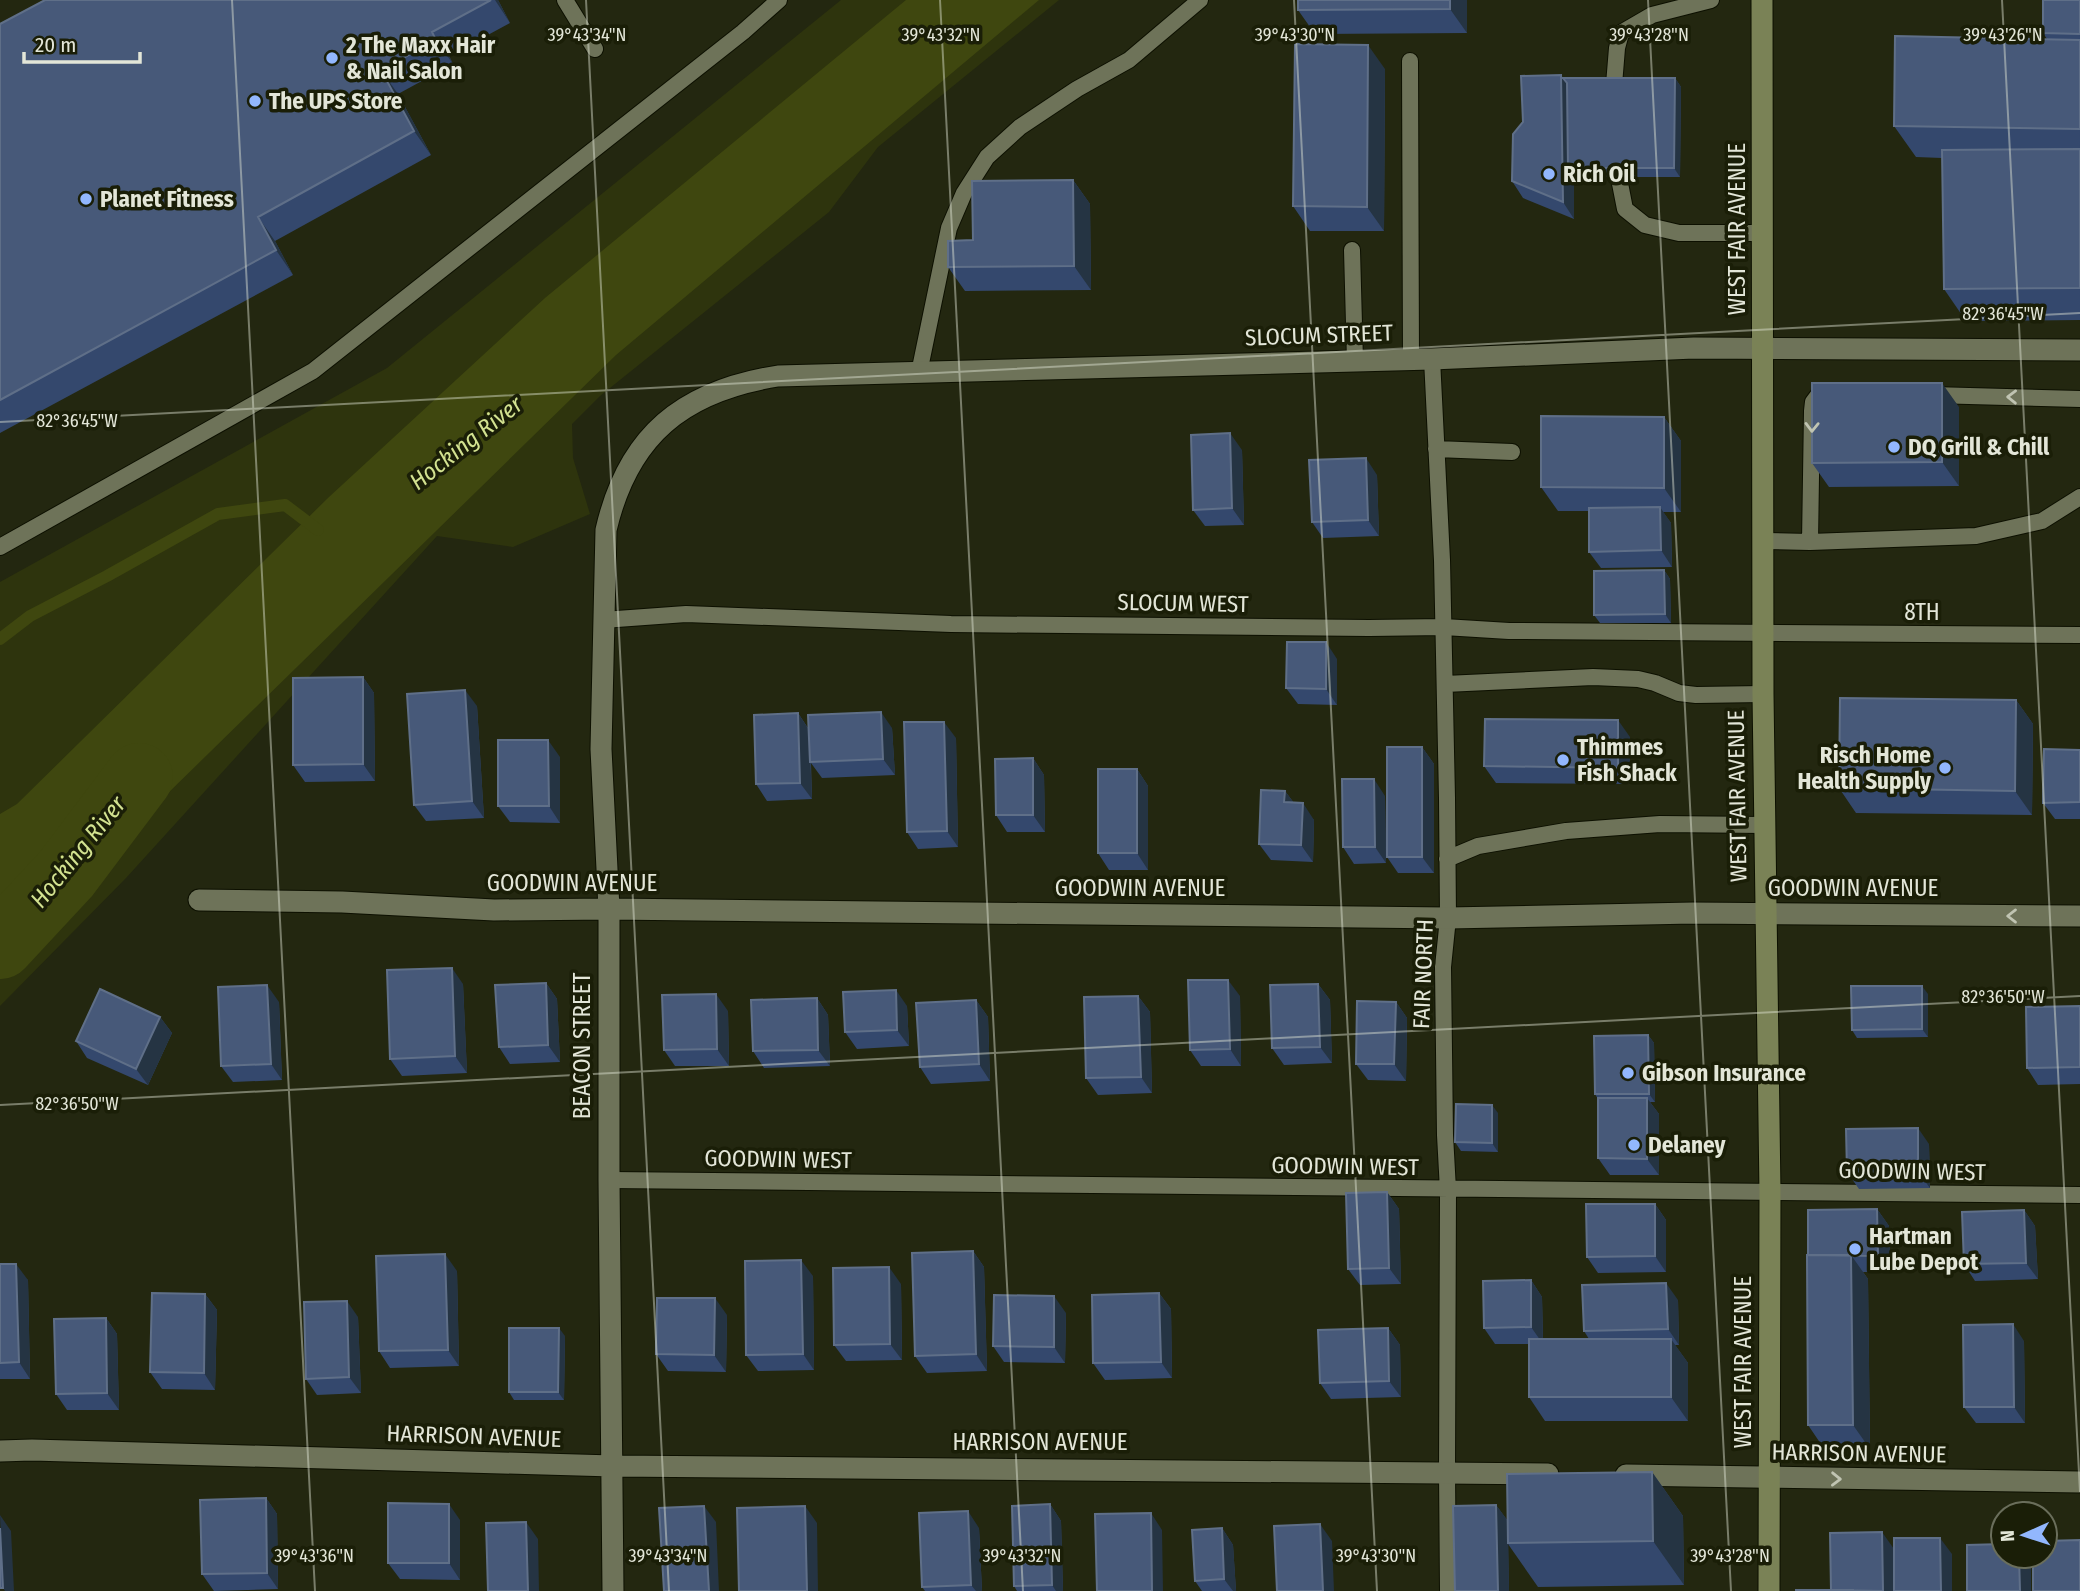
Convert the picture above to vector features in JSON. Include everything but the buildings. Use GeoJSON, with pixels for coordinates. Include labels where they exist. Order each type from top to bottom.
{"type":"FeatureCollection","features":[{"type":"Feature","properties":{"kind":"street","name":"WEST FAIR AVENUE"},"geometry":{"type":"LineString","coordinates":[[1762,0],[1763,694],[1770,1192],[1769,1591]]}},
{"type":"Feature","properties":{"kind":"street","name":"SLOCUM STREET"},"geometry":{"type":"LineString","coordinates":[[613,501],[626,471],[647,440],[671,417],[708,395],[749,381],[778,376],[1432,359],[1694,348],[2080,350]]}},
{"type":"Feature","properties":{"kind":"street","name":"BEACON STREET"},"geometry":{"type":"LineString","coordinates":[[613,501],[606,530],[601,749],[608,909],[614,1591]]}},
{"type":"Feature","properties":{"kind":"street","name":"GOODWIN AVENUE"},"geometry":{"type":"LineString","coordinates":[[199,900],[342,902],[494,910],[1448,918],[1693,913],[2080,916]]}},
{"type":"Feature","properties":{"kind":"street","name":"HARRISON AVENUE"},"geometry":{"type":"LineString","coordinates":[[0,1451],[613,1466],[1570,1475]]}},
{"type":"Feature","properties":{"kind":"street","name":"HARRISON AVENUE"},"geometry":{"type":"LineString","coordinates":[[1611,1475],[2080,1482]]}},
{"type":"Feature","properties":{"kind":"lane"},"geometry":{"type":"LineString","coordinates":[[565,0],[595,49]]}},
{"type":"Feature","properties":{"kind":"lane"},"geometry":{"type":"LineString","coordinates":[[0,547],[313,371],[743,32],[779,0]]}},
{"type":"Feature","properties":{"kind":"lane"},"geometry":{"type":"LineString","coordinates":[[919,373],[949,228],[964,193],[986,157],[1020,127],[1077,89],[1129,60],[1200,0]]}},
{"type":"Feature","properties":{"kind":"lane"},"geometry":{"type":"LineString","coordinates":[[1612,117],[1620,33],[1652,15],[1711,0]]}},
{"type":"Feature","properties":{"kind":"lane"},"geometry":{"type":"LineString","coordinates":[[1410,61],[1411,359]]}},
{"type":"Feature","properties":{"kind":"lane"},"geometry":{"type":"LineString","coordinates":[[1612,141],[1625,209],[1645,225],[1679,233],[1763,233]]}},
{"type":"Feature","properties":{"kind":"lane"},"geometry":{"type":"LineString","coordinates":[[1352,250],[1355,361]]}},
{"type":"Feature","properties":{"kind":"lane","name":"FAIR NORTH"},"geometry":{"type":"LineString","coordinates":[[1432,359],[1445,684],[1448,918],[1443,967],[1448,1190],[1448,1591]]}},
{"type":"Feature","properties":{"kind":"lane"},"geometry":{"type":"LineString","coordinates":[[1810,542],[1813,402],[1819,394],[1842,393]]}},
{"type":"Feature","properties":{"kind":"lane"},"geometry":{"type":"LineString","coordinates":[[1911,395],[2080,399]]}},
{"type":"Feature","properties":{"kind":"lane"},"geometry":{"type":"LineString","coordinates":[[1436,449],[1512,452]]}},
{"type":"Feature","properties":{"kind":"lane"},"geometry":{"type":"LineString","coordinates":[[1764,541],[1976,536],[2042,522],[2080,497]]}},
{"type":"Feature","properties":{"kind":"lane","name":"SLOCUM WEST"},"geometry":{"type":"LineString","coordinates":[[603,620],[686,614],[951,624],[1444,627],[1509,631],[1763,634]]}},
{"type":"Feature","properties":{"kind":"lane","name":"8TH"},"geometry":{"type":"LineString","coordinates":[[1763,634],[2080,635]]}},
{"type":"Feature","properties":{"kind":"lane"},"geometry":{"type":"LineString","coordinates":[[1445,684],[1593,677],[1638,679],[1696,695],[1763,694]]}},
{"type":"Feature","properties":{"kind":"lane"},"geometry":{"type":"LineString","coordinates":[[1447,859],[1478,846],[1566,831],[1660,824],[1764,825]]}},
{"type":"Feature","properties":{"kind":"lane","name":"GOODWIN WEST"},"geometry":{"type":"LineString","coordinates":[[609,1180],[2080,1195]]}},
{"type":"Feature","properties":{"kind":"shaded area"},"geometry":{"type":"Polygon","coordinates":[[[841,0],[1059,0],[878,147],[829,212],[600,396],[572,424],[573,458],[590,514],[513,547],[437,536],[126,878],[0,1006],[0,582],[387,368],[841,0]]]}},
{"type":"Feature","properties":{"kind":"water"},"geometry":{"type":"Polygon","coordinates":[[[906,0],[1039,0],[616,355],[118,842],[50,862],[9,906],[0,909],[0,814],[17,804],[329,497],[545,298],[906,0]]]}},
{"type":"Feature","properties":{"kind":"waterway"},"geometry":{"type":"LineString","coordinates":[[0,639],[30,616],[218,514],[285,505],[318,530]]}},
{"type":"Feature","properties":{"kind":"waterway","name":"Hocking River"},"geometry":{"type":"LineString","coordinates":[[0,945],[66,874],[139,777]]}},
{"type":"Feature","properties":{"kind":"place","name":"2 The Maxx Hair & Nail Salon"},"geometry":{"type":"Point","coordinates":[332,58]}},
{"type":"Feature","properties":{"kind":"place","name":"The UPS Store"},"geometry":{"type":"Point","coordinates":[255,101]}},
{"type":"Feature","properties":{"kind":"place","name":"Rich Oil"},"geometry":{"type":"Point","coordinates":[1549,174]}},
{"type":"Feature","properties":{"kind":"place","name":"Planet Fitness"},"geometry":{"type":"Point","coordinates":[86,199]}},
{"type":"Feature","properties":{"kind":"place","name":"DQ Grill & Chill"},"geometry":{"type":"Point","coordinates":[1894,447]}},
{"type":"Feature","properties":{"kind":"place","name":"Thimmes Fish Shack"},"geometry":{"type":"Point","coordinates":[1563,760]}},
{"type":"Feature","properties":{"kind":"place","name":"Risch Home Health Supply"},"geometry":{"type":"Point","coordinates":[1945,768]}},
{"type":"Feature","properties":{"kind":"place","name":"Gibson Insurance"},"geometry":{"type":"Point","coordinates":[1628,1073]}},
{"type":"Feature","properties":{"kind":"place","name":"Delaney"},"geometry":{"type":"Point","coordinates":[1634,1145]}},
{"type":"Feature","properties":{"kind":"place","name":"Hartman Lube Depot"},"geometry":{"type":"Point","coordinates":[1855,1249]}}]}
